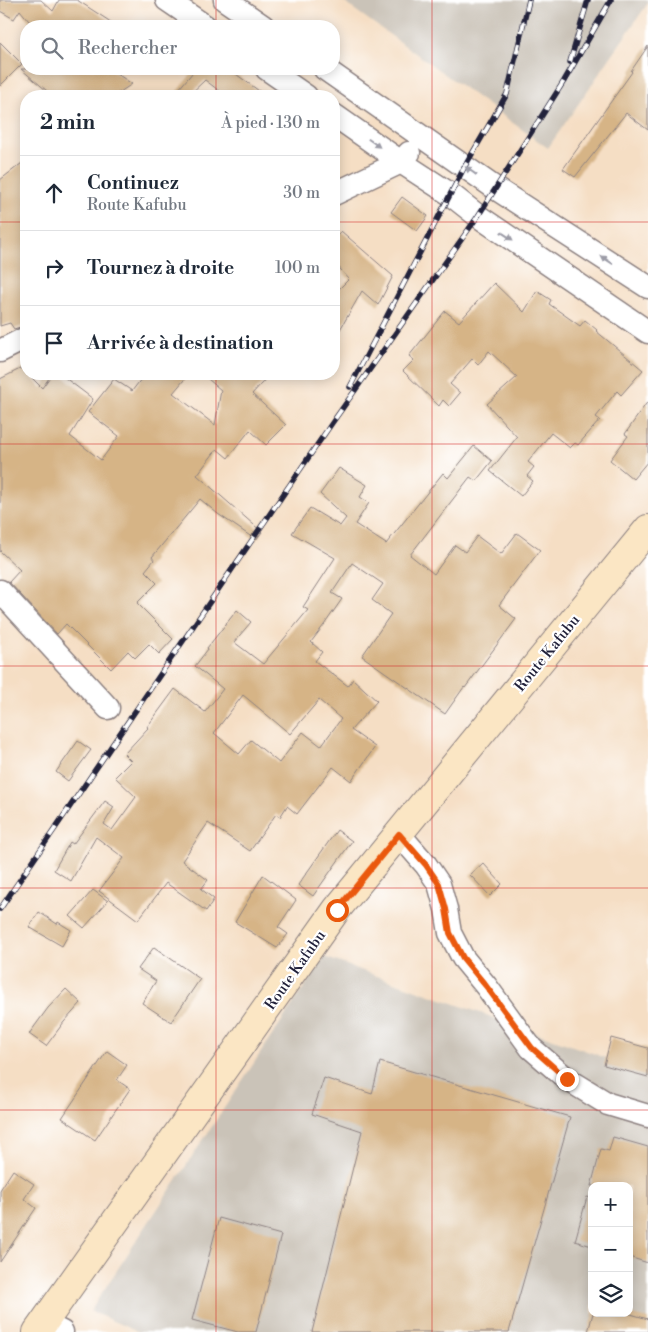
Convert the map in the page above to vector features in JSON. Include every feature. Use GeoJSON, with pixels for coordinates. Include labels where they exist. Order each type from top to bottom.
{"type":"FeatureCollection","features":[{"type":"Feature","properties":{"kind":"main road","name":"Route Kafubu"},"geometry":{"type":"LineString","coordinates":[[48,1329],[337,910],[648,529]]}},
{"type":"Feature","properties":{"kind":"street"},"geometry":{"type":"LineString","coordinates":[[167,0],[196,20]]}},
{"type":"Feature","properties":{"kind":"street"},"geometry":{"type":"LineString","coordinates":[[225,0],[254,20]]}},
{"type":"Feature","properties":{"kind":"street"},"geometry":{"type":"LineString","coordinates":[[275,75],[297,90]]}},
{"type":"Feature","properties":{"kind":"street"},"geometry":{"type":"LineString","coordinates":[[334,75],[495,188],[648,287]]}},
{"type":"Feature","properties":{"kind":"street"},"geometry":{"type":"LineString","coordinates":[[340,119],[648,332]]}},
{"type":"Feature","properties":{"kind":"street"},"geometry":{"type":"LineString","coordinates":[[340,191],[401,162],[422,136]]}},
{"type":"Feature","properties":{"kind":"street"},"geometry":{"type":"LineString","coordinates":[[0,351],[20,341]]}},
{"type":"Feature","properties":{"kind":"street"},"geometry":{"type":"LineString","coordinates":[[0,591],[108,708]]}},
{"type":"Feature","properties":{"kind":"street"},"geometry":{"type":"LineString","coordinates":[[399,834],[426,865],[439,884],[450,933],[463,958],[532,1048],[567,1079],[608,1104],[648,1116]]}},
{"type":"Feature","properties":{"kind":"shaded area"},"geometry":{"type":"Polygon","coordinates":[[[341,0],[648,0],[648,3],[548,148],[341,0]]]}},
{"type":"Feature","properties":{"kind":"shaded area"},"geometry":{"type":"Polygon","coordinates":[[[324,957],[648,1073],[648,1332],[138,1332],[90,1311],[324,957]]]}},
{"type":"Feature","properties":{"kind":"building"},"geometry":{"type":"Polygon","coordinates":[[[0,0],[41,0],[53,11],[59,0],[77,0],[108,20],[28,20],[20,10],[14,19],[0,11],[0,0]]]}},
{"type":"Feature","properties":{"kind":"building"},"geometry":{"type":"Polygon","coordinates":[[[0,42],[20,62],[20,66],[0,86],[0,42]]]}},
{"type":"Feature","properties":{"kind":"building"},"geometry":{"type":"Polygon","coordinates":[[[648,46],[648,130],[626,113],[575,177],[563,169],[632,72],[648,46]]]}},
{"type":"Feature","properties":{"kind":"building"},"geometry":{"type":"Polygon","coordinates":[[[28,75],[119,75],[132,84],[123,90],[46,90],[28,75]]]}},
{"type":"Feature","properties":{"kind":"building"},"geometry":{"type":"Polygon","coordinates":[[[190,75],[237,75],[258,90],[218,90],[205,80],[194,90],[178,90],[190,75]]]}},
{"type":"Feature","properties":{"kind":"building"},"geometry":{"type":"Polygon","coordinates":[[[20,165],[20,327],[14,329],[10,323],[0,326],[0,180],[20,165]]]}},
{"type":"Feature","properties":{"kind":"building"},"geometry":{"type":"Polygon","coordinates":[[[402,197],[428,216],[417,231],[391,212],[402,197]]]}},
{"type":"Feature","properties":{"kind":"building"},"geometry":{"type":"Polygon","coordinates":[[[341,231],[393,276],[378,305],[362,291],[340,330],[340,288],[349,279],[340,269],[341,231]]]}},
{"type":"Feature","properties":{"kind":"building"},"geometry":{"type":"Polygon","coordinates":[[[494,283],[524,312],[537,291],[551,300],[549,304],[580,326],[585,320],[643,370],[621,395],[617,391],[596,417],[600,420],[578,445],[575,443],[570,448],[551,433],[528,462],[534,467],[527,476],[533,481],[521,496],[490,471],[517,437],[487,404],[517,377],[489,351],[478,365],[472,359],[450,384],[460,393],[449,406],[443,400],[439,406],[403,371],[414,360],[409,356],[445,311],[459,322],[494,283]]]}},
{"type":"Feature","properties":{"kind":"building"},"geometry":{"type":"Polygon","coordinates":[[[20,369],[20,380],[34,380],[42,388],[48,380],[68,380],[93,399],[70,436],[101,460],[119,436],[88,412],[113,380],[132,391],[140,380],[184,380],[173,393],[215,425],[221,390],[209,380],[265,380],[252,394],[286,425],[266,445],[250,430],[228,458],[217,449],[197,475],[262,532],[256,540],[200,499],[152,557],[154,560],[145,571],[157,583],[137,603],[173,639],[159,654],[149,644],[135,658],[128,651],[111,669],[66,624],[57,634],[9,582],[20,570],[0,551],[0,379],[20,369]]]}},
{"type":"Feature","properties":{"kind":"building"},"geometry":{"type":"Polygon","coordinates":[[[648,401],[648,461],[633,479],[610,460],[628,436],[625,434],[648,401]]]}},
{"type":"Feature","properties":{"kind":"building"},"geometry":{"type":"Polygon","coordinates":[[[474,446],[492,461],[476,481],[470,477],[410,555],[434,574],[455,545],[465,552],[477,536],[501,554],[517,533],[540,550],[499,605],[516,619],[445,714],[362,656],[391,614],[372,600],[383,584],[352,563],[332,593],[342,599],[311,642],[322,652],[315,661],[348,686],[353,679],[377,701],[351,730],[375,747],[351,781],[333,767],[297,814],[287,806],[280,817],[276,814],[250,851],[208,823],[182,861],[208,880],[201,889],[214,899],[206,911],[166,883],[138,920],[99,891],[124,858],[96,837],[71,881],[54,870],[70,842],[73,844],[105,801],[114,807],[104,824],[112,830],[136,797],[115,777],[131,761],[124,754],[148,728],[175,689],[205,712],[223,689],[195,666],[237,610],[251,622],[234,642],[263,664],[308,610],[303,607],[335,558],[292,533],[310,508],[340,526],[346,518],[320,494],[339,468],[367,485],[360,497],[369,503],[355,524],[386,544],[443,473],[448,478],[474,446]],[[243,695],[214,733],[239,754],[251,740],[279,763],[303,732],[321,746],[341,719],[319,700],[290,734],[243,695]]]}},
{"type":"Feature","properties":{"kind":"building"},"geometry":{"type":"Polygon","coordinates":[[[78,741],[91,750],[68,781],[56,772],[78,741]]]}},
{"type":"Feature","properties":{"kind":"building"},"geometry":{"type":"Polygon","coordinates":[[[337,830],[352,841],[313,896],[298,885],[337,830]]]}},
{"type":"Feature","properties":{"kind":"building"},"geometry":{"type":"Polygon","coordinates":[[[483,863],[502,884],[490,896],[470,875],[483,863]]]}},
{"type":"Feature","properties":{"kind":"building"},"geometry":{"type":"Polygon","coordinates":[[[263,875],[296,900],[278,927],[288,934],[277,948],[235,922],[263,875]]]}},
{"type":"Feature","properties":{"kind":"building"},"geometry":{"type":"Polygon","coordinates":[[[93,890],[108,901],[84,928],[70,916],[93,890]]]}},
{"type":"Feature","properties":{"kind":"building"},"geometry":{"type":"Polygon","coordinates":[[[39,912],[57,924],[58,922],[71,930],[62,946],[29,927],[39,912]]]}},
{"type":"Feature","properties":{"kind":"building"},"geometry":{"type":"Polygon","coordinates":[[[154,947],[200,979],[171,1022],[142,1003],[156,981],[138,969],[154,947]]]}},
{"type":"Feature","properties":{"kind":"building"},"geometry":{"type":"Polygon","coordinates":[[[66,989],[81,1003],[46,1046],[29,1034],[48,1008],[66,989]]]}},
{"type":"Feature","properties":{"kind":"building"},"geometry":{"type":"Polygon","coordinates":[[[611,1038],[648,1048],[648,1077],[604,1065],[611,1038]]]}},
{"type":"Feature","properties":{"kind":"building"},"geometry":{"type":"Polygon","coordinates":[[[107,1051],[127,1065],[117,1080],[130,1089],[95,1140],[62,1118],[107,1051]]]}},
{"type":"Feature","properties":{"kind":"building"},"geometry":{"type":"Polygon","coordinates":[[[380,1062],[570,1117],[509,1332],[312,1332],[362,1131],[312,1114],[324,1078],[372,1094],[380,1062]]]}},
{"type":"Feature","properties":{"kind":"building"},"geometry":{"type":"Polygon","coordinates":[[[613,1137],[648,1147],[648,1263],[633,1258],[633,1182],[592,1182],[601,1149],[609,1151],[613,1137]]]}},
{"type":"Feature","properties":{"kind":"building"},"geometry":{"type":"Polygon","coordinates":[[[13,1170],[34,1184],[24,1199],[36,1208],[0,1262],[0,1190],[13,1170]]]}},
{"type":"Feature","properties":{"kind":"building"},"geometry":{"type":"Polygon","coordinates":[[[587,1197],[588,1197],[588,1245],[575,1241],[587,1197]]]}},
{"type":"Feature","properties":{"kind":"building"},"geometry":{"type":"Polygon","coordinates":[[[219,1218],[281,1235],[256,1332],[238,1332],[192,1320],[219,1218]]]}},
{"type":"Feature","properties":{"kind":"building"},"geometry":{"type":"Polygon","coordinates":[[[633,1315],[648,1319],[648,1332],[588,1332],[592,1317],[633,1317],[633,1315]]]}},
{"type":"Feature","properties":{"kind":"railway"},"geometry":{"type":"LineString","coordinates":[[350,387],[465,166],[507,94],[529,0]]}},
{"type":"Feature","properties":{"kind":"railway"},"geometry":{"type":"LineString","coordinates":[[570,62],[588,0]]}},
{"type":"Feature","properties":{"kind":"railway"},"geometry":{"type":"LineString","coordinates":[[0,909],[332,423],[478,216],[564,81],[611,0]]}},
{"type":"Feature","properties":{"kind":"route"},"geometry":{"type":"LineString","coordinates":[[337,910],[399,834],[426,865],[439,884],[450,933],[463,958],[532,1048],[567,1079]]}}]}
